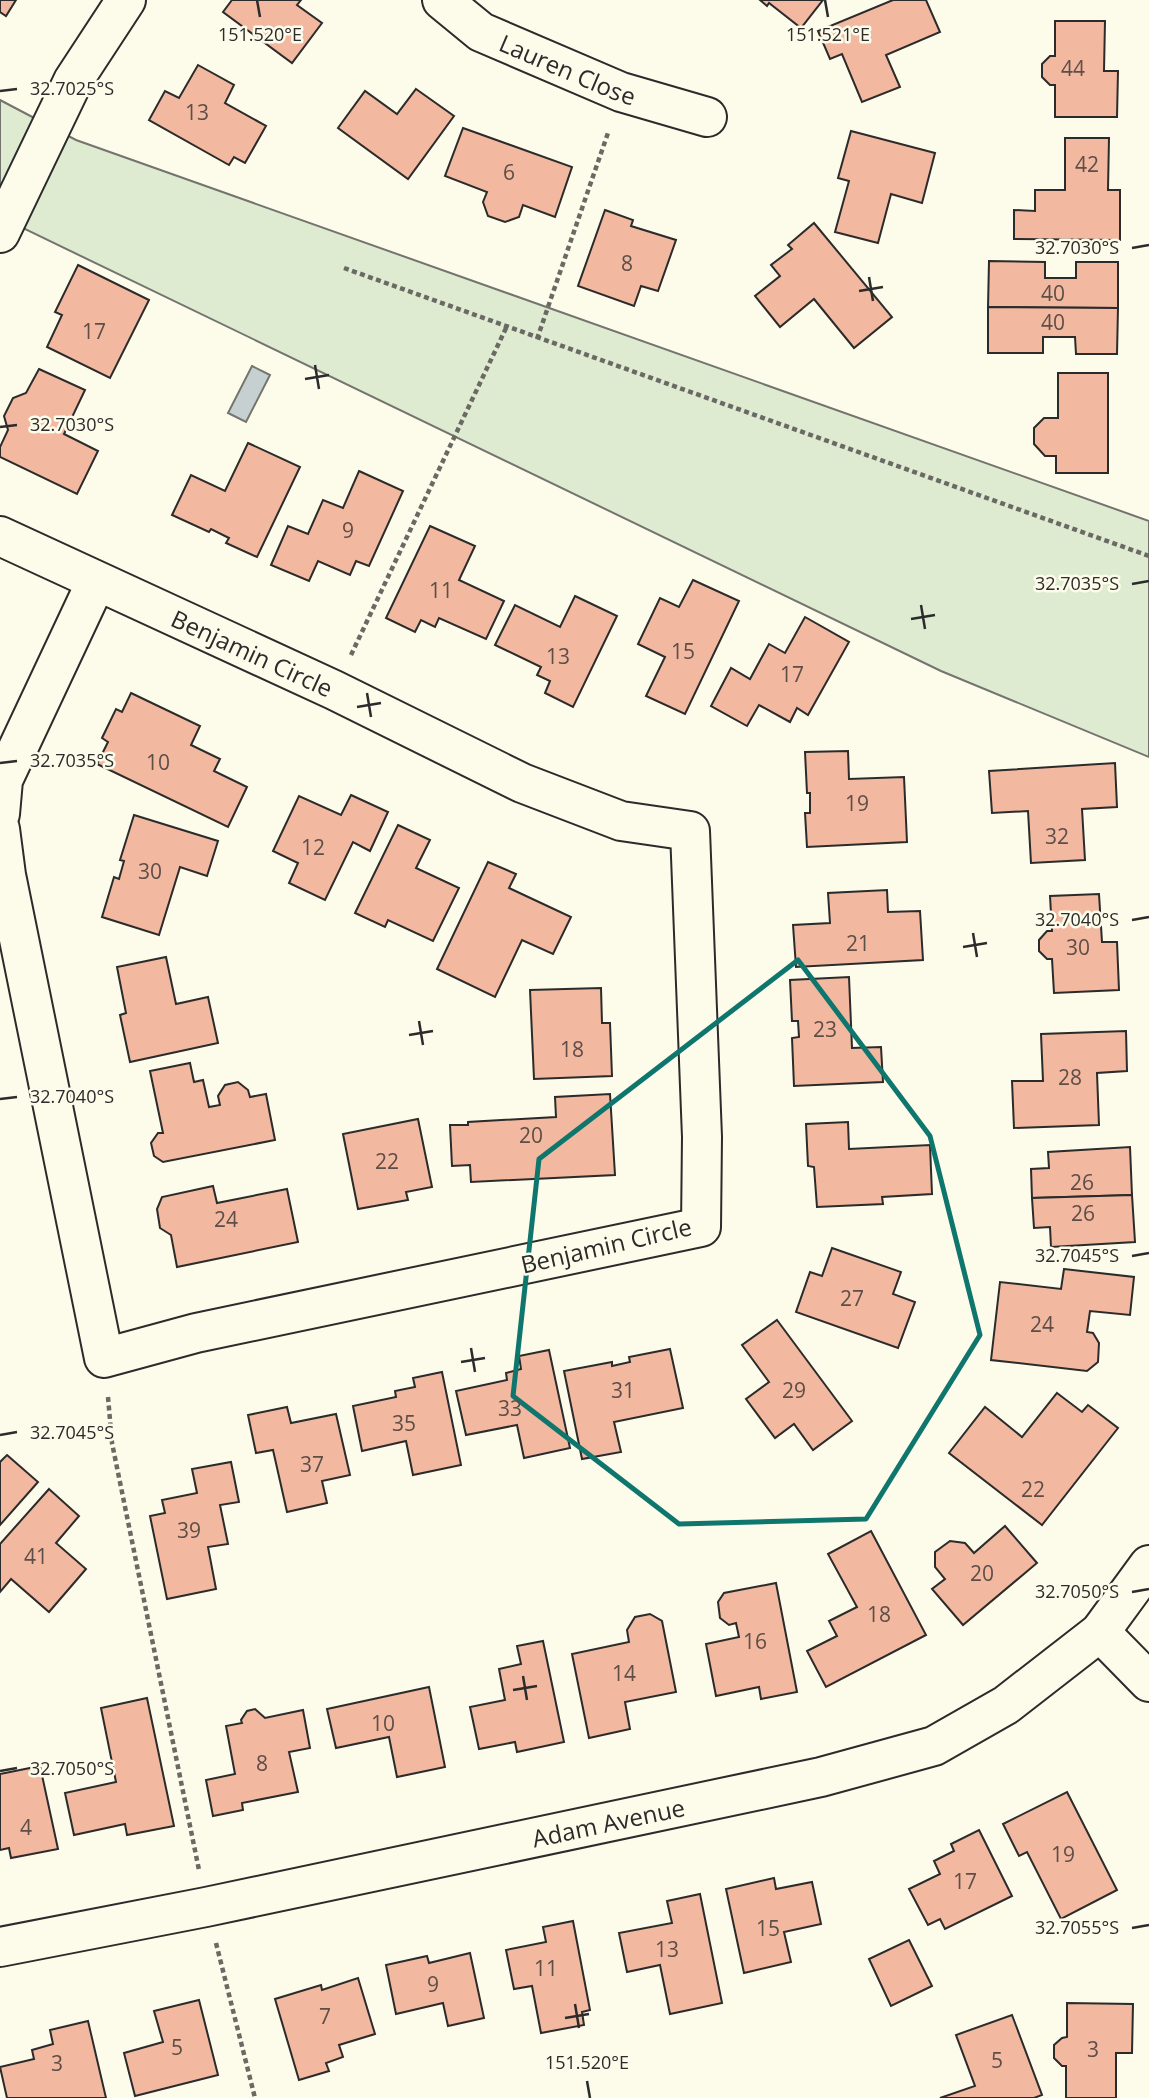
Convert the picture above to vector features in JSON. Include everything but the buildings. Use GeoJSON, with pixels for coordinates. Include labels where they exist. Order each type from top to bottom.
{"type":"FeatureCollection","features":[{"type":"Feature","properties":{"kind":"street"},"geometry":{"type":"LineString","coordinates":[[0,233],[73,81],[126,0]]}},
{"type":"Feature","properties":{"kind":"street","name":"Lauren Close"},"geometry":{"type":"LineString","coordinates":[[442,0],[481,32],[621,92],[707,117]]}},
{"type":"Feature","properties":{"kind":"street","name":"Benjamin Circle"},"geometry":{"type":"LineString","coordinates":[[0,536],[334,690],[522,783],[621,821],[690,831],[702,1137],[701,1227],[196,1333],[104,1358]]}},
{"type":"Feature","properties":{"kind":"street"},"geometry":{"type":"LineString","coordinates":[[0,814],[3,780],[96,582]]}},
{"type":"Feature","properties":{"kind":"street"},"geometry":{"type":"LineString","coordinates":[[0,830],[9,889],[104,1358]]}},
{"type":"Feature","properties":{"kind":"street","name":"Adam Avenue"},"geometry":{"type":"LineString","coordinates":[[0,1947],[821,1777],[934,1746],[1006,1705],[1100,1632],[1149,1564]]}},
{"type":"Feature","properties":{"kind":"street"},"geometry":{"type":"LineString","coordinates":[[1100,1632],[1149,1682]]}},
{"type":"Feature","properties":{"kind":"path"},"geometry":{"type":"LineString","coordinates":[[537,339],[621,92]]}},
{"type":"Feature","properties":{"kind":"path"},"geometry":{"type":"LineString","coordinates":[[344,268],[1149,556]]}},
{"type":"Feature","properties":{"kind":"path"},"geometry":{"type":"LineString","coordinates":[[334,690],[507,326]]}},
{"type":"Feature","properties":{"kind":"path"},"geometry":{"type":"LineString","coordinates":[[104,1358],[112,1443],[206,1906],[255,2098]]}},
{"type":"Feature","properties":{"kind":"highlighted area"},"geometry":{"type":"Polygon","coordinates":[[[798,960],[930,1136],[980,1335],[866,1519],[679,1524],[513,1396],[539,1159],[798,960]]]}},
{"type":"Feature","properties":{"kind":"green space"},"geometry":{"type":"Polygon","coordinates":[[[0,100],[76,140],[1149,521],[1149,757],[941,671],[0,217],[0,100]]]}},
{"type":"Feature","properties":{"kind":"shaded area"},"geometry":{"type":"Polygon","coordinates":[[[252,366],[270,375],[246,422],[228,413],[252,366]]]}}]}
